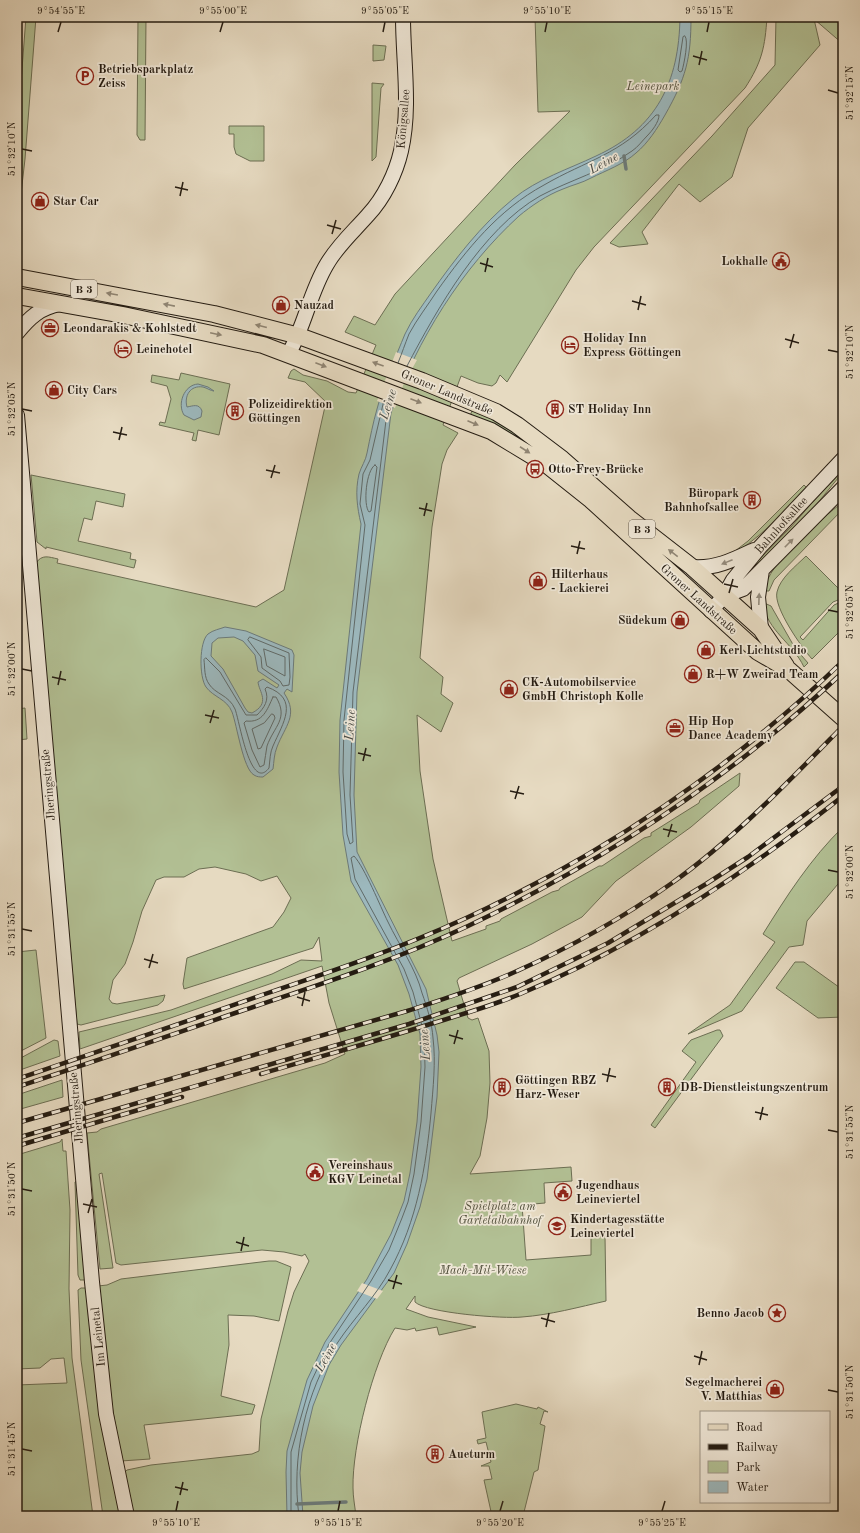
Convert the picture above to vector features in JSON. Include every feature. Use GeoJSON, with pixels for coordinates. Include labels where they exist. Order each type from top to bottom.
{"type":"FeatureCollection","features":[{"type":"Feature","properties":{"kind":"main road","name":"Königsallee"},"geometry":{"type":"LineString","coordinates":[[290,353],[299,336],[308,305],[331,257],[369,215],[381,198],[398,162],[405,120],[406,86],[403,51],[403,17]]}},
{"type":"Feature","properties":{"kind":"main road","name":"Groner Landstraße"},"geometry":{"type":"LineString","coordinates":[[17,277],[214,314],[299,336],[462,397],[496,412],[517,425],[562,459],[629,518],[692,567],[761,629],[789,670]]}},
{"type":"Feature","properties":{"kind":"main road","name":"Groner Landstraße"},"geometry":{"type":"LineString","coordinates":[[17,296],[255,343],[290,353],[491,431],[547,465],[591,500],[711,611],[758,652],[789,670],[843,718]]}},
{"type":"Feature","properties":{"kind":"main road"},"geometry":{"type":"LineString","coordinates":[[17,332],[37,311],[60,304]]}},
{"type":"Feature","properties":{"kind":"main road","name":"Jheringstraße"},"geometry":{"type":"LineString","coordinates":[[17,414],[81,1156]]}},
{"type":"Feature","properties":{"kind":"main road","name":"Bahnhofsallee"},"geometry":{"type":"LineString","coordinates":[[711,611],[724,596],[733,580],[760,547],[843,459]]}},
{"type":"Feature","properties":{"kind":"main road","name":"Bahnhofsallee"},"geometry":{"type":"LineString","coordinates":[[724,596],[743,589],[843,488]]}},
{"type":"Feature","properties":{"kind":"main road"},"geometry":{"type":"LineString","coordinates":[[692,567],[706,568],[721,565],[760,547]]}},
{"type":"Feature","properties":{"kind":"main road"},"geometry":{"type":"LineString","coordinates":[[761,629],[758,597],[762,570]]}},
{"type":"Feature","properties":{"kind":"main road","name":"Im Leinetal"},"geometry":{"type":"LineString","coordinates":[[81,1156],[106,1414],[127,1516]]}},
{"type":"Feature","properties":{"kind":"green space"},"geometry":{"type":"Polygon","coordinates":[[[26,17],[36,17],[25,159],[19,211],[17,211],[17,134],[26,17]]]}},
{"type":"Feature","properties":{"kind":"green space"},"geometry":{"type":"Polygon","coordinates":[[[138,17],[146,17],[145,140],[140,140],[137,135],[138,17]]]}},
{"type":"Feature","properties":{"kind":"green space"},"geometry":{"type":"Polygon","coordinates":[[[535,17],[767,17],[762,54],[751,79],[745,88],[594,247],[576,270],[507,382],[500,375],[496,383],[492,386],[478,383],[461,376],[443,425],[458,433],[447,450],[442,464],[432,527],[420,658],[443,677],[441,694],[453,703],[441,732],[417,715],[420,771],[433,859],[452,941],[486,929],[486,926],[500,921],[501,919],[552,892],[559,890],[560,888],[599,866],[602,866],[644,838],[651,836],[651,833],[699,803],[700,800],[740,773],[739,786],[691,827],[616,881],[582,917],[532,944],[459,978],[457,981],[468,1018],[472,1020],[478,1018],[489,1051],[490,1083],[487,1118],[480,1156],[470,1174],[571,1167],[572,1181],[544,1183],[545,1203],[522,1205],[526,1260],[591,1255],[591,1237],[605,1236],[606,1301],[543,1314],[522,1317],[499,1317],[449,1312],[422,1306],[415,1302],[415,1296],[406,1309],[428,1317],[476,1327],[439,1335],[437,1327],[416,1331],[415,1328],[407,1330],[395,1328],[379,1362],[365,1406],[360,1429],[356,1451],[353,1491],[356,1516],[134,1516],[124,1473],[127,1470],[151,1465],[252,1454],[259,1451],[261,1419],[288,1311],[294,1292],[309,1261],[305,1254],[302,1256],[284,1252],[262,1250],[121,1265],[116,1263],[102,1173],[99,1174],[113,1268],[100,1269],[87,1133],[97,1132],[101,1129],[325,1063],[345,1054],[329,1003],[322,966],[80,1049],[79,1032],[171,1010],[272,974],[301,960],[322,961],[319,937],[313,948],[184,989],[183,984],[187,958],[273,927],[284,912],[291,898],[277,876],[261,881],[246,874],[215,867],[199,869],[184,877],[164,877],[156,880],[142,911],[125,964],[113,980],[109,999],[112,1003],[117,1004],[165,995],[163,1001],[158,1005],[81,1025],[77,1024],[36,563],[43,557],[58,559],[57,563],[256,607],[284,590],[326,402],[305,382],[288,378],[291,371],[294,369],[303,375],[327,381],[348,392],[356,393],[376,345],[345,332],[354,316],[375,325],[395,294],[515,165],[570,111],[538,112],[535,17]]]}},
{"type":"Feature","properties":{"kind":"green space"},"geometry":{"type":"Polygon","coordinates":[[[776,17],[843,17],[843,44],[814,19],[820,45],[748,128],[732,177],[700,202],[679,184],[642,232],[648,244],[619,247],[610,243],[712,136],[775,65],[776,17]]]}},
{"type":"Feature","properties":{"kind":"green space"},"geometry":{"type":"Polygon","coordinates":[[[373,45],[386,46],[384,60],[373,61],[373,45]]]}},
{"type":"Feature","properties":{"kind":"green space"},"geometry":{"type":"Polygon","coordinates":[[[372,83],[384,84],[381,88],[376,157],[372,161],[372,83]]]}},
{"type":"Feature","properties":{"kind":"green space"},"geometry":{"type":"Polygon","coordinates":[[[229,126],[264,126],[264,161],[250,161],[236,154],[234,147],[234,134],[229,134],[229,126]]]}},
{"type":"Feature","properties":{"kind":"green space"},"geometry":{"type":"Polygon","coordinates":[[[181,373],[230,384],[219,435],[198,430],[196,441],[192,440],[194,433],[159,425],[160,422],[165,423],[171,399],[167,386],[151,382],[152,375],[179,380],[181,373]]]}},
{"type":"Feature","properties":{"kind":"green space"},"geometry":{"type":"Polygon","coordinates":[[[473,408],[496,419],[553,461],[511,434],[470,416],[473,408]]]}},
{"type":"Feature","properties":{"kind":"green space"},"geometry":{"type":"Polygon","coordinates":[[[843,467],[843,472],[807,516],[744,581],[741,578],[791,527],[843,467]]]}},
{"type":"Feature","properties":{"kind":"green space"},"geometry":{"type":"Polygon","coordinates":[[[31,475],[125,494],[123,507],[96,501],[92,520],[84,518],[78,541],[131,553],[130,559],[136,560],[134,568],[46,547],[46,549],[37,542],[31,475]]]}},
{"type":"Feature","properties":{"kind":"green space"},"geometry":{"type":"Polygon","coordinates":[[[804,485],[807,488],[769,526],[749,544],[726,558],[748,541],[804,485]]]}},
{"type":"Feature","properties":{"kind":"green space"},"geometry":{"type":"Polygon","coordinates":[[[843,502],[843,509],[774,580],[769,591],[764,591],[775,567],[796,542],[843,502]]]}},
{"type":"Feature","properties":{"kind":"green space"},"geometry":{"type":"Polygon","coordinates":[[[806,556],[843,593],[843,598],[833,602],[800,637],[803,640],[834,605],[843,601],[843,628],[812,659],[789,627],[779,607],[777,599],[777,592],[781,582],[806,556]]]}},
{"type":"Feature","properties":{"kind":"green space"},"geometry":{"type":"Polygon","coordinates":[[[762,602],[771,606],[795,648],[808,663],[804,667],[799,658],[769,621],[762,602]]]}},
{"type":"Feature","properties":{"kind":"green space"},"geometry":{"type":"Polygon","coordinates":[[[25,708],[27,739],[17,740],[17,709],[25,708]]]}},
{"type":"Feature","properties":{"kind":"green space"},"geometry":{"type":"Polygon","coordinates":[[[843,827],[843,878],[807,921],[803,945],[789,947],[742,1011],[688,1034],[730,1005],[775,942],[763,934],[790,892],[810,865],[843,827]]]}},
{"type":"Feature","properties":{"kind":"green space"},"geometry":{"type":"Polygon","coordinates":[[[36,950],[46,1038],[17,1053],[17,952],[36,950]]]}},
{"type":"Feature","properties":{"kind":"green space"},"geometry":{"type":"Polygon","coordinates":[[[795,962],[804,962],[843,990],[843,1017],[818,1018],[776,988],[795,962]]]}},
{"type":"Feature","properties":{"kind":"green space"},"geometry":{"type":"Polygon","coordinates":[[[720,1030],[723,1036],[655,1128],[651,1125],[696,1062],[682,1051],[691,1040],[720,1030]]]}},
{"type":"Feature","properties":{"kind":"green space"},"geometry":{"type":"Polygon","coordinates":[[[54,1040],[58,1041],[60,1056],[17,1071],[17,1060],[54,1040]]]}},
{"type":"Feature","properties":{"kind":"green space"},"geometry":{"type":"Polygon","coordinates":[[[62,1080],[63,1097],[17,1110],[17,1095],[62,1080]]]}},
{"type":"Feature","properties":{"kind":"green space"},"geometry":{"type":"Polygon","coordinates":[[[62,1139],[63,1151],[66,1151],[70,1210],[69,1289],[72,1358],[93,1516],[17,1516],[17,1385],[67,1383],[64,1358],[51,1359],[40,1368],[17,1369],[17,1155],[60,1142],[62,1139]]]}},
{"type":"Feature","properties":{"kind":"green space"},"geometry":{"type":"Polygon","coordinates":[[[77,1181],[86,1280],[80,1280],[78,1275],[75,1182],[77,1181]]]}},
{"type":"Feature","properties":{"kind":"green space"},"geometry":{"type":"Polygon","coordinates":[[[276,1261],[291,1267],[279,1321],[254,1316],[228,1315],[229,1345],[221,1396],[255,1405],[252,1414],[144,1425],[150,1459],[121,1461],[112,1405],[98,1286],[107,1285],[121,1279],[276,1261]]]}},
{"type":"Feature","properties":{"kind":"green space"},"geometry":{"type":"Polygon","coordinates":[[[81,1288],[87,1288],[121,1516],[103,1516],[81,1360],[78,1290],[81,1288]]]}},
{"type":"Feature","properties":{"kind":"green space"},"geometry":{"type":"Polygon","coordinates":[[[516,1404],[537,1409],[538,1407],[548,1412],[544,1411],[540,1424],[545,1426],[538,1470],[534,1472],[523,1516],[492,1516],[484,1480],[492,1479],[489,1466],[481,1466],[491,1462],[486,1442],[478,1444],[477,1440],[486,1438],[482,1412],[516,1404]]]}},
{"type":"Feature","properties":{"kind":"water","name":"Leine"},"geometry":{"type":"Polygon","coordinates":[[[680,17],[691,17],[690,45],[686,68],[672,102],[652,136],[636,153],[620,164],[588,180],[557,191],[529,208],[498,236],[460,282],[443,307],[414,359],[391,413],[357,692],[354,795],[357,852],[426,989],[437,1035],[439,1052],[437,1097],[427,1179],[420,1207],[407,1244],[394,1273],[341,1345],[329,1365],[313,1406],[302,1452],[300,1473],[303,1516],[287,1516],[287,1451],[307,1380],[325,1342],[367,1279],[391,1234],[404,1201],[410,1173],[417,1122],[421,1067],[420,1034],[409,994],[398,965],[351,881],[343,835],[339,772],[340,720],[361,524],[357,499],[359,474],[366,456],[386,381],[405,334],[424,303],[449,268],[479,231],[513,199],[543,180],[617,145],[635,132],[649,117],[669,82],[675,62],[679,40],[680,17]]]}},
{"type":"Feature","properties":{"kind":"water"},"geometry":{"type":"Polygon","coordinates":[[[198,384],[208,387],[214,391],[203,387],[198,387],[189,392],[186,399],[187,407],[198,406],[202,411],[201,417],[194,420],[184,415],[181,406],[183,396],[186,391],[193,385],[198,384]]]}},
{"type":"Feature","properties":{"kind":"water"},"geometry":{"type":"Polygon","coordinates":[[[225,627],[246,631],[292,650],[294,655],[292,692],[287,689],[284,693],[290,708],[289,720],[276,750],[273,769],[263,777],[257,777],[250,771],[230,708],[206,687],[202,676],[201,660],[205,638],[208,634],[225,627]],[[234,637],[218,638],[212,643],[211,656],[223,669],[245,708],[248,712],[252,713],[258,709],[263,701],[258,682],[263,679],[277,688],[279,685],[258,671],[255,655],[243,641],[234,637]]]}},
{"type":"Feature","properties":{"kind":"pier"},"geometry":{"type":"Polygon","coordinates":[[[396,352],[417,360],[404,383],[395,408],[377,401],[396,352]]]}},
{"type":"Feature","properties":{"kind":"pier"},"geometry":{"type":"Polygon","coordinates":[[[362,1283],[383,1291],[377,1299],[357,1291],[362,1283]]]}},
{"type":"Feature","properties":{"kind":"waterway","name":"Leine"},"geometry":{"type":"LineString","coordinates":[[624,156],[626,169]]}},
{"type":"Feature","properties":{"kind":"waterway"},"geometry":{"type":"LineString","coordinates":[[297,1504],[346,1502]]}},
{"type":"Feature","properties":{"kind":"railway"},"geometry":{"type":"LineString","coordinates":[[17,1079],[364,960],[439,930],[516,894],[566,867],[664,806],[757,737],[801,700],[843,661]]}},
{"type":"Feature","properties":{"kind":"railway"},"geometry":{"type":"LineString","coordinates":[[17,1087],[357,971],[441,938],[519,901],[569,874],[666,814],[757,746],[801,710],[843,672]]}},
{"type":"Feature","properties":{"kind":"railway"},"geometry":{"type":"LineString","coordinates":[[17,1123],[407,1011],[477,988],[537,962],[577,942],[654,896],[695,866],[761,808],[843,726]]}},
{"type":"Feature","properties":{"kind":"railway"},"geometry":{"type":"LineString","coordinates":[[17,1138],[409,1024],[517,987],[608,943],[706,884],[748,857],[843,786]]}},
{"type":"Feature","properties":{"kind":"railway"},"geometry":{"type":"LineString","coordinates":[[261,1074],[484,1007],[508,999],[563,975],[606,954],[688,906],[768,853],[843,796]]}},
{"type":"Feature","properties":{"kind":"railway"},"geometry":{"type":"LineString","coordinates":[[17,1146],[182,1097]]}},
{"type":"Feature","properties":{"kind":"place","name":"Betriebsparkplatz Zeiss"},"geometry":{"type":"Point","coordinates":[85,76]}},
{"type":"Feature","properties":{"kind":"place","name":"Star Car"},"geometry":{"type":"Point","coordinates":[40,201]}},
{"type":"Feature","properties":{"kind":"place","name":"Lokhalle"},"geometry":{"type":"Point","coordinates":[781,261]}},
{"type":"Feature","properties":{"kind":"place","name":"Nauzad"},"geometry":{"type":"Point","coordinates":[281,305]}},
{"type":"Feature","properties":{"kind":"place","name":"Leondarakis & Kohlstedt"},"geometry":{"type":"Point","coordinates":[50,328]}},
{"type":"Feature","properties":{"kind":"place","name":"Holiday Inn Express Göttingen"},"geometry":{"type":"Point","coordinates":[570,345]}},
{"type":"Feature","properties":{"kind":"place","name":"Leinehotel"},"geometry":{"type":"Point","coordinates":[123,349]}},
{"type":"Feature","properties":{"kind":"place","name":"City Cars"},"geometry":{"type":"Point","coordinates":[54,390]}},
{"type":"Feature","properties":{"kind":"place","name":"ST Holiday Inn"},"geometry":{"type":"Point","coordinates":[555,409]}},
{"type":"Feature","properties":{"kind":"place","name":"Polizeidirektion Göttingen"},"geometry":{"type":"Point","coordinates":[235,411]}},
{"type":"Feature","properties":{"kind":"place","name":"Otto-Frey-Brücke"},"geometry":{"type":"Point","coordinates":[535,469]}},
{"type":"Feature","properties":{"kind":"place","name":"Büropark Bahnhofsallee"},"geometry":{"type":"Point","coordinates":[752,500]}},
{"type":"Feature","properties":{"kind":"place","name":"Hilterhaus - Lackierei"},"geometry":{"type":"Point","coordinates":[538,581]}},
{"type":"Feature","properties":{"kind":"place","name":"Südekum"},"geometry":{"type":"Point","coordinates":[680,620]}},
{"type":"Feature","properties":{"kind":"place","name":"Kerl Lichtstudio"},"geometry":{"type":"Point","coordinates":[706,650]}},
{"type":"Feature","properties":{"kind":"place","name":"R+W Zweirad Team"},"geometry":{"type":"Point","coordinates":[693,674]}},
{"type":"Feature","properties":{"kind":"place","name":"CK-Automobilservice GmbH Christoph Kolle"},"geometry":{"type":"Point","coordinates":[509,689]}},
{"type":"Feature","properties":{"kind":"place","name":"Hip Hop Dance Academy"},"geometry":{"type":"Point","coordinates":[675,728]}},
{"type":"Feature","properties":{"kind":"place","name":"Göttingen RBZ Harz-Weser"},"geometry":{"type":"Point","coordinates":[502,1087]}},
{"type":"Feature","properties":{"kind":"place","name":"DB-Dienstleistungszentrum"},"geometry":{"type":"Point","coordinates":[667,1087]}},
{"type":"Feature","properties":{"kind":"place","name":"Vereinshaus KGV Leinetal"},"geometry":{"type":"Point","coordinates":[315,1172]}},
{"type":"Feature","properties":{"kind":"place","name":"Jugendhaus Leineviertel"},"geometry":{"type":"Point","coordinates":[563,1192]}},
{"type":"Feature","properties":{"kind":"place","name":"Kindertagesstätte Leineviertel"},"geometry":{"type":"Point","coordinates":[557,1226]}},
{"type":"Feature","properties":{"kind":"place","name":"Benno Jacob"},"geometry":{"type":"Point","coordinates":[777,1313]}},
{"type":"Feature","properties":{"kind":"place","name":"Segelmacherei V. Matthias"},"geometry":{"type":"Point","coordinates":[775,1389]}},
{"type":"Feature","properties":{"kind":"place","name":"Aueturm"},"geometry":{"type":"Point","coordinates":[435,1454]}},
{"type":"Feature","properties":{"kind":"park label","name":"Leinepark"},"geometry":{"type":"Point","coordinates":[653,86]}},
{"type":"Feature","properties":{"kind":"park label","name":"Spielplatz am Gartetalbahnhof"},"geometry":{"type":"Point","coordinates":[500,1213]}},
{"type":"Feature","properties":{"kind":"park label","name":"Mach-Mit-Wiese"},"geometry":{"type":"Point","coordinates":[483,1270]}}]}
